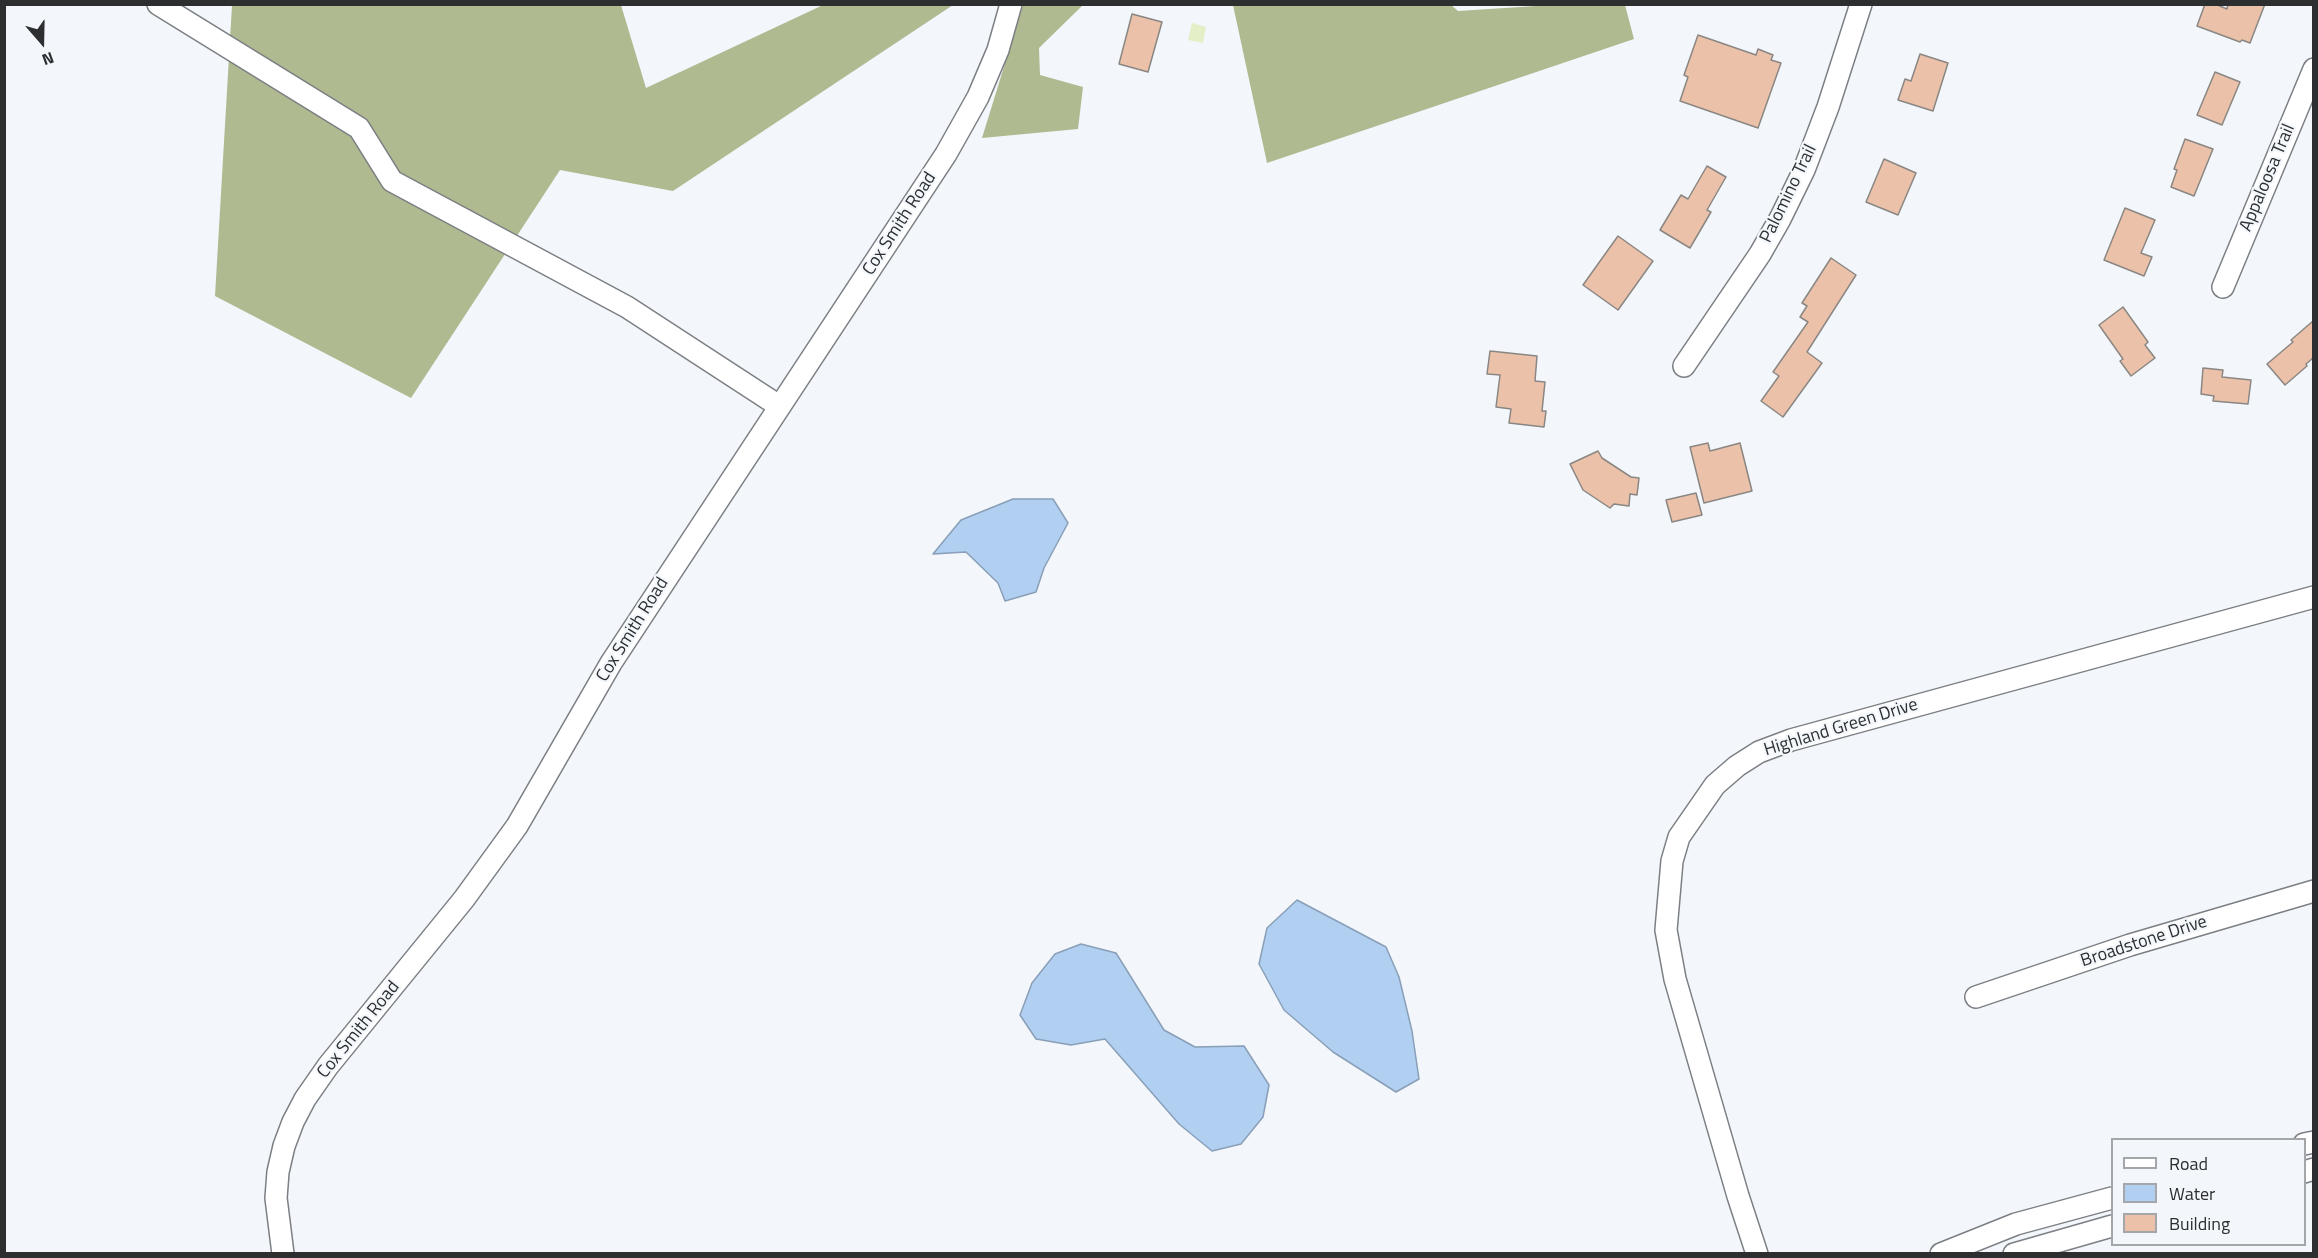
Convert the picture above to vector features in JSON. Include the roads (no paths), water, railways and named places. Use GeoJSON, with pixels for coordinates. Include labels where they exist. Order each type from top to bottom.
{"type":"FeatureCollection","features":[{"type":"Feature","properties":{"kind":"street"},"geometry":{"type":"LineString","coordinates":[[158,4],[359,128],[392,181],[627,307],[779,406]]}},
{"type":"Feature","properties":{"kind":"street","name":"Cox Smith Road"},"geometry":{"type":"LineString","coordinates":[[283,1254],[276,1198],[278,1172],[292,1122],[305,1099],[328,1066],[464,899],[517,825],[611,663],[946,154],[978,97],[998,50],[1011,4]]}},
{"type":"Feature","properties":{"kind":"street","name":"Palomino Trail"},"geometry":{"type":"LineString","coordinates":[[1684,366],[1760,254],[1804,170],[1824,118],[1861,4]]}},
{"type":"Feature","properties":{"kind":"street","name":"Appaloosa Trail"},"geometry":{"type":"LineString","coordinates":[[2223,287],[2313,69]]}},
{"type":"Feature","properties":{"kind":"street","name":"Highland Green Drive"},"geometry":{"type":"LineString","coordinates":[[1757,1254],[1675,979],[1666,930],[1672,861],[1679,837],[1715,785],[1737,766],[1759,752],[1791,740],[2313,597]]}},
{"type":"Feature","properties":{"kind":"street","name":"Broadstone Drive"},"geometry":{"type":"LineString","coordinates":[[1976,997],[2141,941],[2313,891]]}},
{"type":"Feature","properties":{"kind":"street"},"geometry":{"type":"LineString","coordinates":[[1941,1254],[2016,1224],[2111,1198]]}},
{"type":"Feature","properties":{"kind":"street"},"geometry":{"type":"LineString","coordinates":[[2065,1211],[2075,1245]]}},
{"type":"Feature","properties":{"kind":"street"},"geometry":{"type":"LineString","coordinates":[[2014,1254],[2075,1245],[2111,1227]]}},
{"type":"Feature","properties":{"kind":"water"},"geometry":{"type":"Polygon","coordinates":[[[1013,499],[1053,499],[1068,523],[1044,568],[1036,592],[1005,601],[998,583],[966,552],[933,554],[961,520],[1013,499]]]}},
{"type":"Feature","properties":{"kind":"water"},"geometry":{"type":"Polygon","coordinates":[[[1297,900],[1386,947],[1399,977],[1412,1031],[1419,1079],[1396,1092],[1333,1052],[1284,1010],[1259,964],[1267,928],[1297,900]]]}},
{"type":"Feature","properties":{"kind":"water"},"geometry":{"type":"Polygon","coordinates":[[[1081,944],[1116,953],[1164,1030],[1195,1047],[1244,1046],[1269,1085],[1263,1117],[1241,1144],[1212,1151],[1179,1124],[1105,1039],[1071,1045],[1036,1039],[1020,1015],[1032,983],[1055,954],[1081,944]]]}}]}
